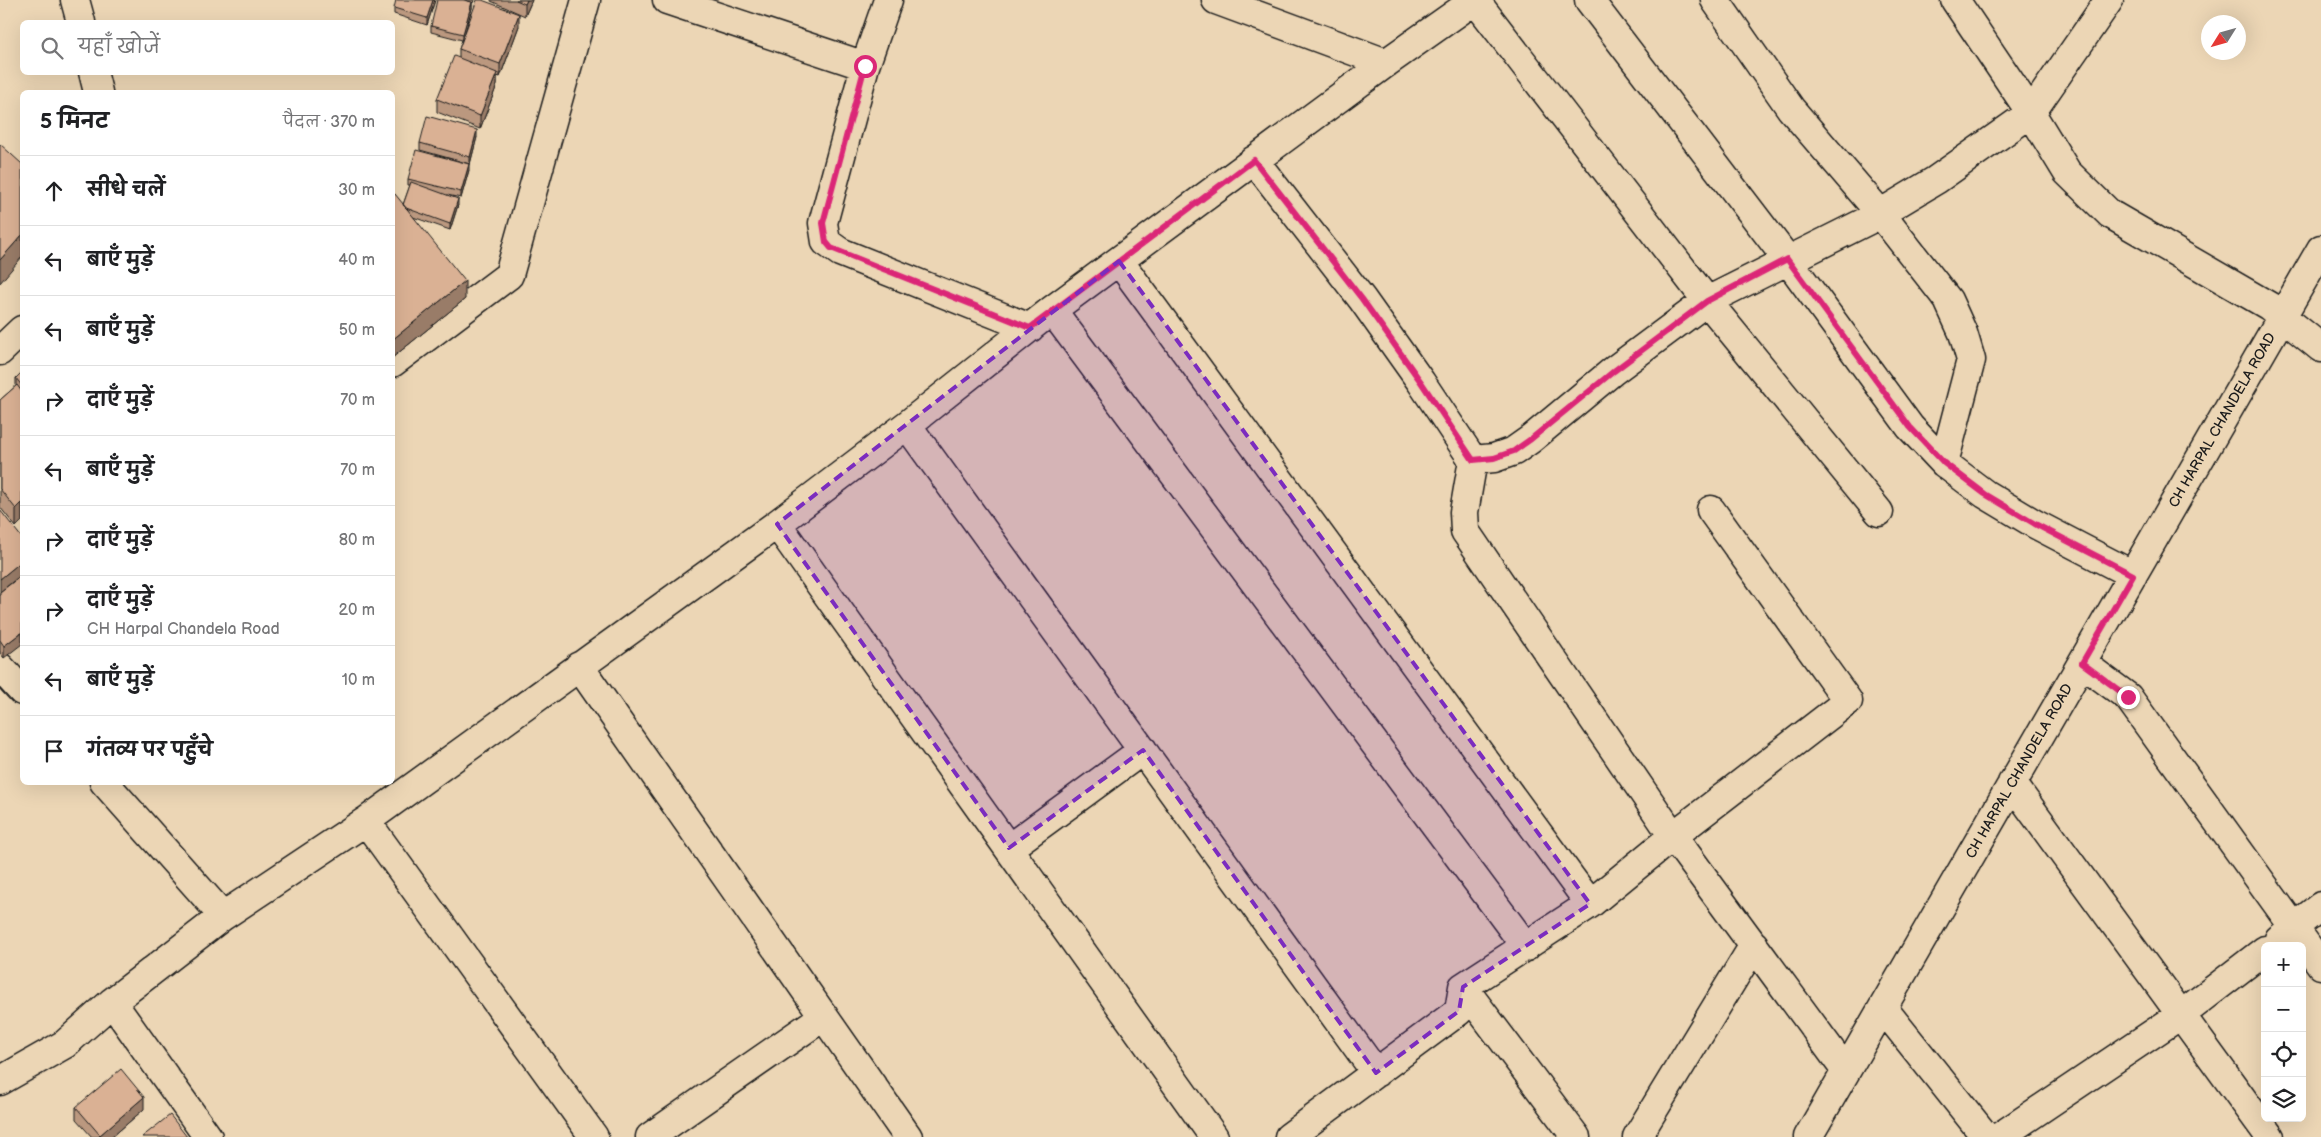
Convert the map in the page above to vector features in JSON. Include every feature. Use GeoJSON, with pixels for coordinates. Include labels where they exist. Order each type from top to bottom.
{"type":"FeatureCollection","features":[{"type":"Feature","properties":{"kind":"street"},"geometry":{"type":"LineString","coordinates":[[75,0],[80,20]]}},
{"type":"Feature","properties":{"kind":"street"},"geometry":{"type":"LineString","coordinates":[[395,362],[510,275],[586,0]]}},
{"type":"Feature","properties":{"kind":"street"},"geometry":{"type":"LineString","coordinates":[[667,0],[865,66]]}},
{"type":"Feature","properties":{"kind":"street"},"geometry":{"type":"LineString","coordinates":[[888,0],[865,66],[823,223],[826,242],[840,252],[1030,328]]}},
{"type":"Feature","properties":{"kind":"street"},"geometry":{"type":"LineString","coordinates":[[1216,0],[1386,63]]}},
{"type":"Feature","properties":{"kind":"street"},"geometry":{"type":"LineString","coordinates":[[0,1081],[65,1044],[112,1002],[223,916],[366,821],[777,524],[907,425],[1052,310],[1386,63],[1475,0],[1707,301],[1879,512]]}},
{"type":"Feature","properties":{"kind":"street"},"geometry":{"type":"LineString","coordinates":[[1589,0],[1787,259],[1910,427],[1944,463],[1985,494],[2035,524],[2133,575]]}},
{"type":"Feature","properties":{"kind":"street"},"geometry":{"type":"LineString","coordinates":[[1715,0],[1790,109],[1880,213],[1948,300],[1963,333],[1971,360],[1944,463]]}},
{"type":"Feature","properties":{"kind":"street"},"geometry":{"type":"LineString","coordinates":[[1955,0],[2031,113],[2067,172],[2110,214],[2269,306],[2321,348]]}},
{"type":"Feature","properties":{"kind":"street"},"geometry":{"type":"LineString","coordinates":[[1473,460],[1494,458],[1508,453],[1531,439],[1614,371],[1707,301],[1880,213],[1936,180],[2031,113],[2109,0]]}},
{"type":"Feature","properties":{"kind":"street"},"geometry":{"type":"LineString","coordinates":[[94,75],[98,90]]}},
{"type":"Feature","properties":{"kind":"street"},"geometry":{"type":"LineString","coordinates":[[1254,160],[1362,299],[1473,460],[1464,512],[1465,531],[1673,836],[1846,1071]]}},
{"type":"Feature","properties":{"kind":"street","name":"CH HARPAL CHANDELA ROAD"},"geometry":{"type":"LineString","coordinates":[[1808,1137],[2321,249]]}},
{"type":"Feature","properties":{"kind":"street"},"geometry":{"type":"LineString","coordinates":[[1119,261],[1590,904]]}},
{"type":"Feature","properties":{"kind":"street"},"geometry":{"type":"LineString","coordinates":[[1052,310],[1526,947]]}},
{"type":"Feature","properties":{"kind":"street"},"geometry":{"type":"LineString","coordinates":[[0,351],[20,332]]}},
{"type":"Feature","properties":{"kind":"street"},"geometry":{"type":"LineString","coordinates":[[907,425],[1376,1073]]}},
{"type":"Feature","properties":{"kind":"street"},"geometry":{"type":"LineString","coordinates":[[1289,1137],[1459,1012],[1463,988],[1590,904],[1673,836],[1848,701],[1711,510]]}},
{"type":"Feature","properties":{"kind":"street"},"geometry":{"type":"LineString","coordinates":[[777,524],[1214,1137]]}},
{"type":"Feature","properties":{"kind":"street"},"geometry":{"type":"LineString","coordinates":[[2082,663],[2128,697],[2321,965]]}},
{"type":"Feature","properties":{"kind":"street"},"geometry":{"type":"LineString","coordinates":[[579,666],[908,1137]]}},
{"type":"Feature","properties":{"kind":"street"},"geometry":{"type":"LineString","coordinates":[[1009,848],[1143,750]]}},
{"type":"Feature","properties":{"kind":"street"},"geometry":{"type":"LineString","coordinates":[[2012,783],[2270,1137]]}},
{"type":"Feature","properties":{"kind":"street"},"geometry":{"type":"LineString","coordinates":[[107,785],[223,916]]}},
{"type":"Feature","properties":{"kind":"street"},"geometry":{"type":"LineString","coordinates":[[366,821],[594,1137]]}},
{"type":"Feature","properties":{"kind":"street"},"geometry":{"type":"LineString","coordinates":[[2275,942],[2321,906]]}},
{"type":"Feature","properties":{"kind":"street"},"geometry":{"type":"LineString","coordinates":[[1637,1137],[1754,944]]}},
{"type":"Feature","properties":{"kind":"street"},"geometry":{"type":"LineString","coordinates":[[1999,1137],[2182,1014],[2261,953]]}},
{"type":"Feature","properties":{"kind":"street"},"geometry":{"type":"LineString","coordinates":[[1463,988],[1576,1137]]}},
{"type":"Feature","properties":{"kind":"street"},"geometry":{"type":"LineString","coordinates":[[112,1002],[176,1115],[208,1137]]}},
{"type":"Feature","properties":{"kind":"street"},"geometry":{"type":"LineString","coordinates":[[1883,1008],[1986,1137]]}},
{"type":"Feature","properties":{"kind":"street"},"geometry":{"type":"LineString","coordinates":[[650,1137],[824,1016]]}},
{"type":"Feature","properties":{"kind":"highlighted area"},"geometry":{"type":"Polygon","coordinates":[[[1119,261],[1590,904],[1463,987],[1459,1011],[1376,1073],[1143,750],[1009,848],[777,524],[1119,261]]]}},
{"type":"Feature","properties":{"kind":"building"},"geometry":{"type":"Polygon","coordinates":[[[396,0],[433,0],[427,18],[394,8],[396,0]]]}},
{"type":"Feature","properties":{"kind":"building"},"geometry":{"type":"Polygon","coordinates":[[[437,0],[472,2],[463,34],[431,26],[437,0]]]}},
{"type":"Feature","properties":{"kind":"building"},"geometry":{"type":"Polygon","coordinates":[[[477,0],[482,0],[519,14],[500,64],[459,49],[477,0]]]}},
{"type":"Feature","properties":{"kind":"building"},"geometry":{"type":"Polygon","coordinates":[[[516,0],[527,0],[525,4],[516,0]]]}},
{"type":"Feature","properties":{"kind":"building"},"geometry":{"type":"Polygon","coordinates":[[[454,56],[497,73],[480,116],[437,99],[454,56]]]}},
{"type":"Feature","properties":{"kind":"building"},"geometry":{"type":"Polygon","coordinates":[[[427,116],[477,130],[470,157],[420,143],[427,116]]]}},
{"type":"Feature","properties":{"kind":"building"},"geometry":{"type":"Polygon","coordinates":[[[0,144],[20,162],[20,237],[0,260],[0,144]]]}},
{"type":"Feature","properties":{"kind":"building"},"geometry":{"type":"Polygon","coordinates":[[[416,150],[469,164],[461,192],[408,179],[416,150]]]}},
{"type":"Feature","properties":{"kind":"building"},"geometry":{"type":"Polygon","coordinates":[[[411,182],[458,199],[450,224],[406,208],[403,205],[411,182]]]}},
{"type":"Feature","properties":{"kind":"building"},"geometry":{"type":"Polygon","coordinates":[[[395,194],[465,281],[395,338],[395,194]]]}},
{"type":"Feature","properties":{"kind":"building"},"geometry":{"type":"Polygon","coordinates":[[[20,374],[20,383],[16,378],[20,374]]]}},
{"type":"Feature","properties":{"kind":"building"},"geometry":{"type":"Polygon","coordinates":[[[17,385],[20,389],[20,505],[16,509],[0,489],[0,400],[17,385]]]}},
{"type":"Feature","properties":{"kind":"building"},"geometry":{"type":"Polygon","coordinates":[[[0,510],[20,535],[20,563],[0,579],[0,510]]]}},
{"type":"Feature","properties":{"kind":"building"},"geometry":{"type":"Polygon","coordinates":[[[20,577],[20,634],[4,646],[0,640],[0,592],[20,577]]]}},
{"type":"Feature","properties":{"kind":"building"},"geometry":{"type":"Polygon","coordinates":[[[121,1069],[144,1097],[100,1135],[76,1107],[121,1069]]]}},
{"type":"Feature","properties":{"kind":"building"},"geometry":{"type":"Polygon","coordinates":[[[170,1115],[187,1137],[142,1137],[170,1115]]]}},
{"type":"Feature","properties":{"kind":"route"},"geometry":{"type":"LineString","coordinates":[[865,66],[823,223],[826,242],[831,248],[1030,328],[1254,160],[1362,299],[1473,460],[1494,458],[1514,451],[1614,371],[1707,301],[1787,259],[1910,427],[1944,463],[1985,494],[2035,524],[2133,575],[2082,663],[2128,697]]}}]}
